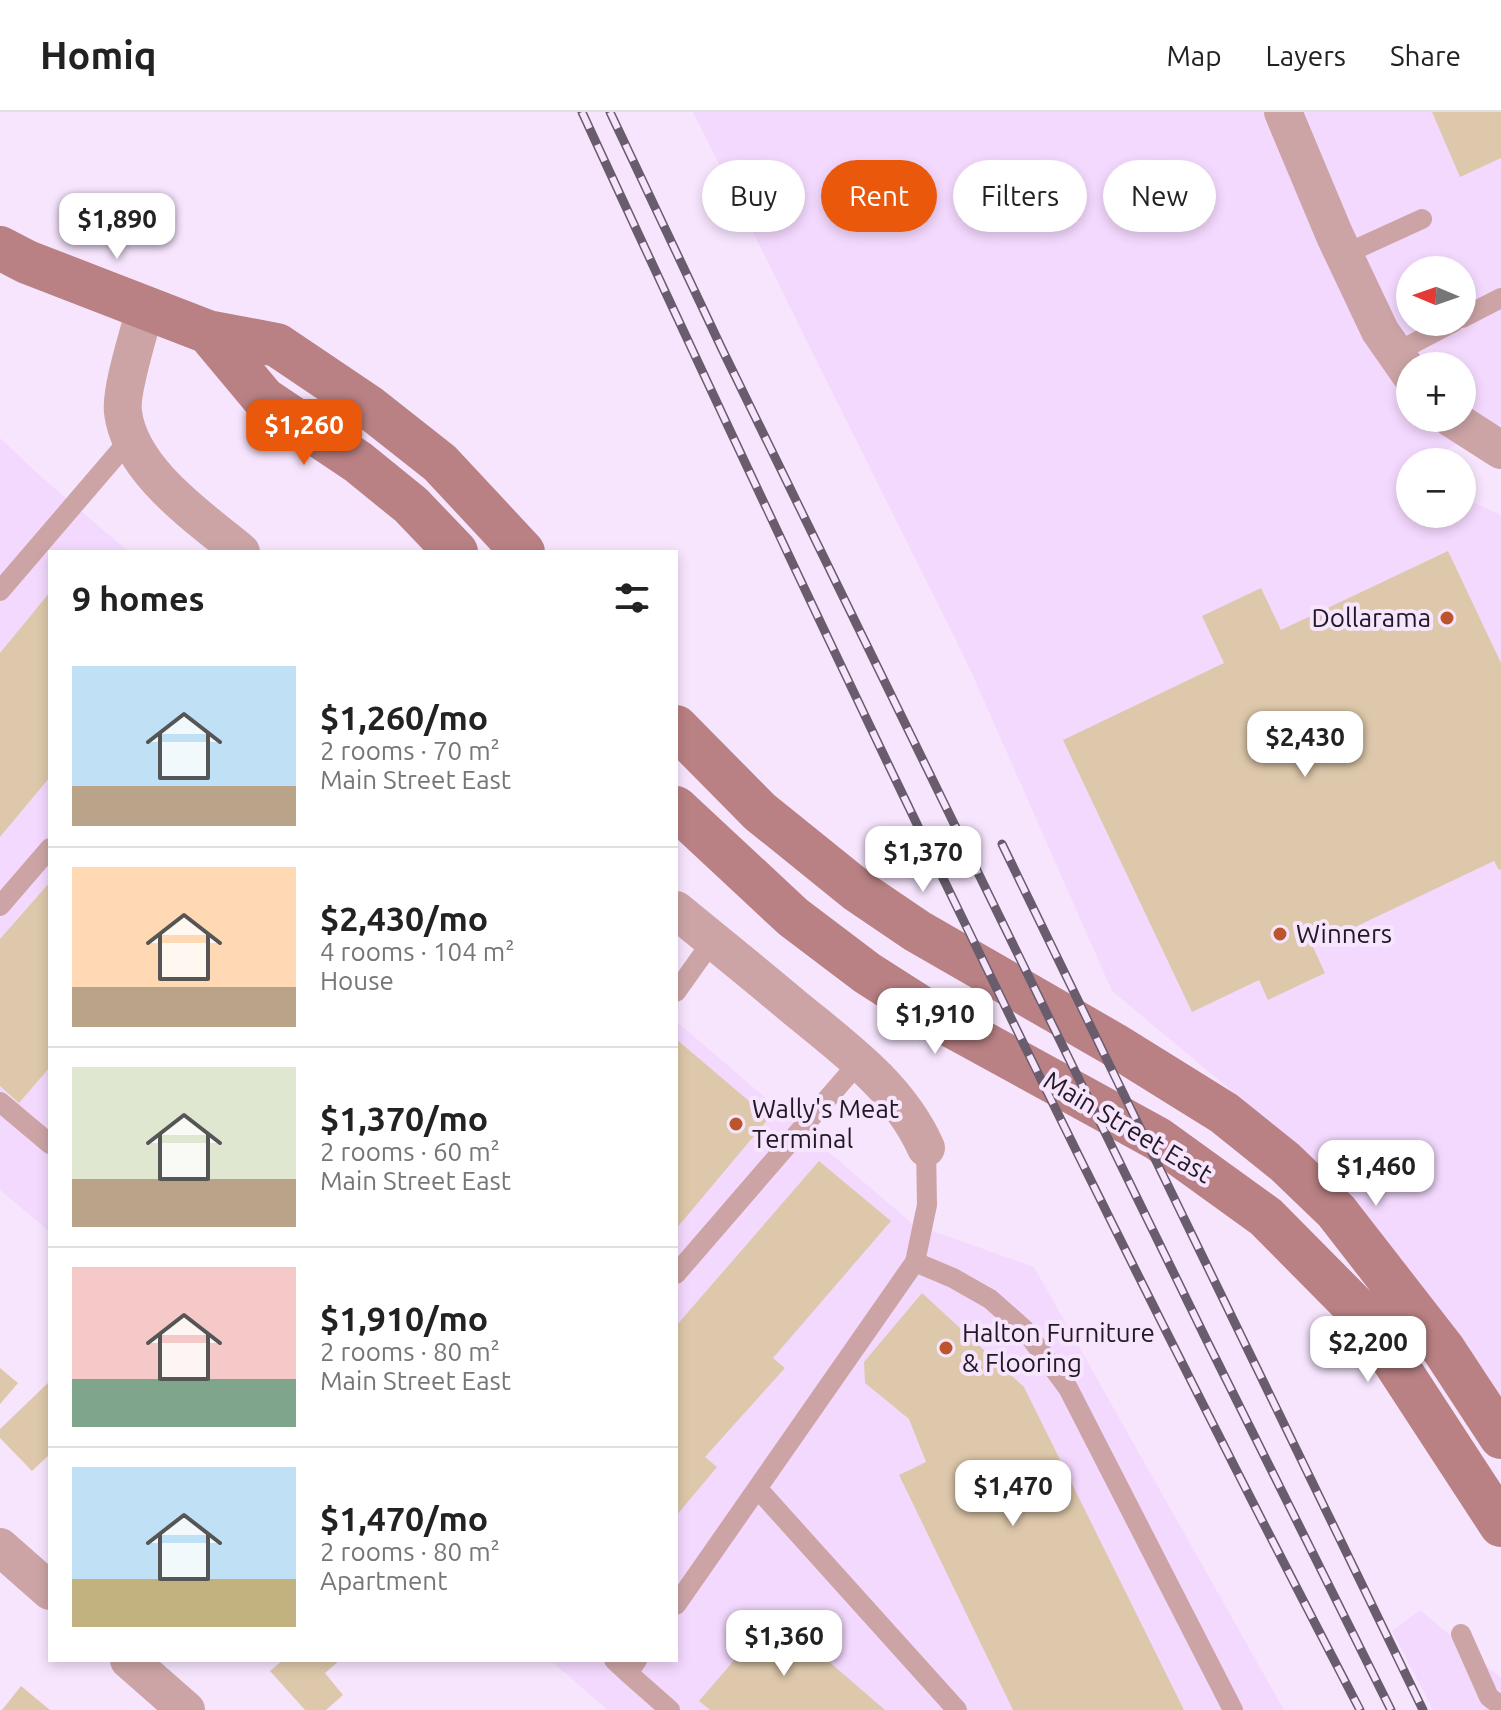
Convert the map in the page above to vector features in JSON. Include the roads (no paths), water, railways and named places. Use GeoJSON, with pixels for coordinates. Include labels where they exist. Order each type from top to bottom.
{"type":"FeatureCollection","features":[{"type":"Feature","properties":{"kind":"main road"},"geometry":{"type":"LineString","coordinates":[[0,248],[27,262],[208,332],[277,345],[369,407],[440,463],[521,550]]}},
{"type":"Feature","properties":{"kind":"main road"},"geometry":{"type":"LineString","coordinates":[[208,332],[264,399],[358,462],[411,505],[454,550]]}},
{"type":"Feature","properties":{"kind":"main road"},"geometry":{"type":"LineString","coordinates":[[678,729],[760,812],[858,891],[917,931],[1211,1104],[1285,1162],[1336,1211],[1444,1350],[1501,1437]]}},
{"type":"Feature","properties":{"kind":"main road","name":"Main Street East"},"geometry":{"type":"LineString","coordinates":[[678,810],[793,917],[867,973],[939,1019],[1158,1139],[1266,1217],[1366,1318],[1501,1525]]}},
{"type":"Feature","properties":{"kind":"street"},"geometry":{"type":"LineString","coordinates":[[1283,112],[1343,255],[1380,331],[1396,355]]}},
{"type":"Feature","properties":{"kind":"street"},"geometry":{"type":"LineString","coordinates":[[145,309],[122,411],[131,438],[148,466],[172,495],[239,550]]}},
{"type":"Feature","properties":{"kind":"street"},"geometry":{"type":"LineString","coordinates":[[1473,432],[1501,450]]}},
{"type":"Feature","properties":{"kind":"street"},"geometry":{"type":"LineString","coordinates":[[678,912],[860,1061],[899,1101],[916,1125],[926,1148]]}},
{"type":"Feature","properties":{"kind":"street"},"geometry":{"type":"LineString","coordinates":[[0,1547],[48,1589]]}},
{"type":"Feature","properties":{"kind":"street"},"geometry":{"type":"LineString","coordinates":[[131,1662],[186,1710]]}},
{"type":"Feature","properties":{"kind":"lane"},"geometry":{"type":"LineString","coordinates":[[1343,255],[1422,219]]}},
{"type":"Feature","properties":{"kind":"lane"},"geometry":{"type":"LineString","coordinates":[[1476,313],[1498,304]]}},
{"type":"Feature","properties":{"kind":"lane"},"geometry":{"type":"LineString","coordinates":[[1417,352],[1437,336]]}},
{"type":"Feature","properties":{"kind":"lane"},"geometry":{"type":"LineString","coordinates":[[0,591],[131,438]]}},
{"type":"Feature","properties":{"kind":"lane"},"geometry":{"type":"LineString","coordinates":[[0,906],[48,850]]}},
{"type":"Feature","properties":{"kind":"lane"},"geometry":{"type":"LineString","coordinates":[[678,989],[713,940]]}},
{"type":"Feature","properties":{"kind":"lane"},"geometry":{"type":"LineString","coordinates":[[678,1272],[860,1061]]}},
{"type":"Feature","properties":{"kind":"lane"},"geometry":{"type":"LineString","coordinates":[[0,1102],[48,1142]]}},
{"type":"Feature","properties":{"kind":"lane"},"geometry":{"type":"LineString","coordinates":[[678,1602],[915,1262],[927,1205],[926,1148]]}},
{"type":"Feature","properties":{"kind":"lane"},"geometry":{"type":"LineString","coordinates":[[915,1262],[953,1278],[990,1299],[1024,1329],[1068,1388],[1233,1710]]}},
{"type":"Feature","properties":{"kind":"lane"},"geometry":{"type":"LineString","coordinates":[[758,1489],[957,1710]]}},
{"type":"Feature","properties":{"kind":"lane"},"geometry":{"type":"LineString","coordinates":[[1461,1634],[1489,1697],[1501,1706]]}},
{"type":"Feature","properties":{"kind":"lane"},"geometry":{"type":"LineString","coordinates":[[626,1664],[670,1710]]}},
{"type":"Feature","properties":{"kind":"railway"},"geometry":{"type":"LineString","coordinates":[[582,112],[961,916],[1258,1513],[1360,1710]]}},
{"type":"Feature","properties":{"kind":"railway"},"geometry":{"type":"LineString","coordinates":[[610,112],[722,349],[1391,1710]]}},
{"type":"Feature","properties":{"kind":"railway"},"geometry":{"type":"LineString","coordinates":[[1002,844],[1423,1710]]}},
{"type":"Feature","properties":{"kind":"place","name":"Dollarama"},"geometry":{"type":"Point","coordinates":[1447,618]}},
{"type":"Feature","properties":{"kind":"place","name":"Winners"},"geometry":{"type":"Point","coordinates":[1280,934]}},
{"type":"Feature","properties":{"kind":"place","name":"Wally's Meat Terminal"},"geometry":{"type":"Point","coordinates":[736,1124]}},
{"type":"Feature","properties":{"kind":"place","name":"Halton Furniture & Flooring"},"geometry":{"type":"Point","coordinates":[946,1348]}}]}
